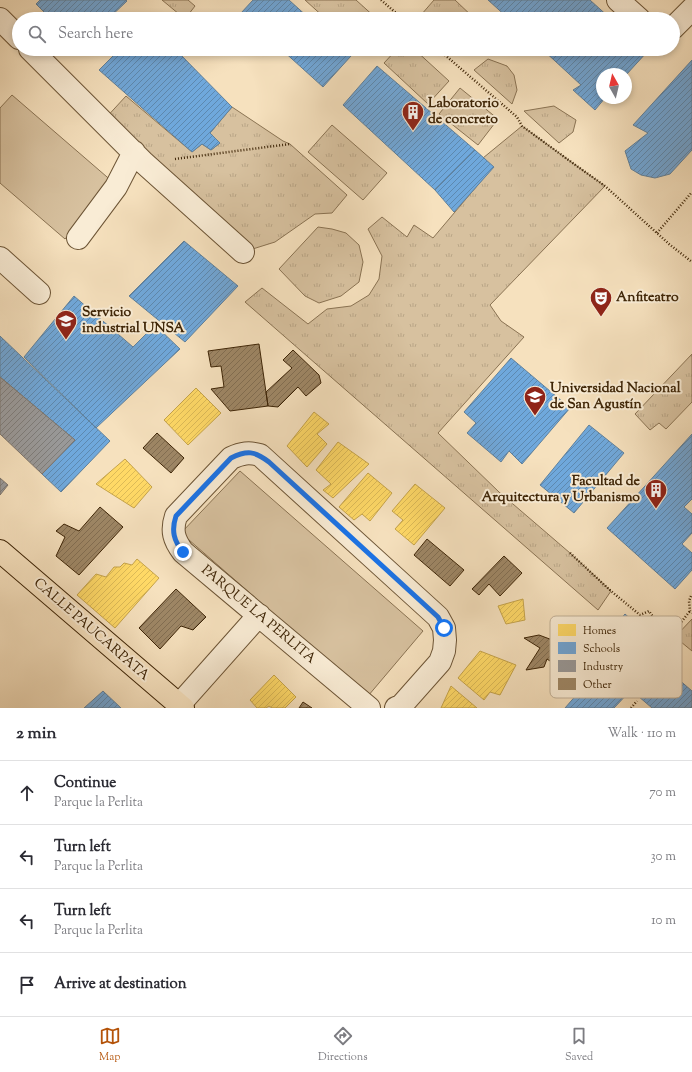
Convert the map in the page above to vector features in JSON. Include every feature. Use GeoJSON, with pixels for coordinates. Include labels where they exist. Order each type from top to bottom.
{"type":"FeatureCollection","features":[{"type":"Feature","properties":{"kind":"main road","name":"CALLE PAUCARPATA"},"geometry":{"type":"LineString","coordinates":[[0,551],[181,706]]}},
{"type":"Feature","properties":{"kind":"street"},"geometry":{"type":"LineString","coordinates":[[618,0],[631,12]]}},
{"type":"Feature","properties":{"kind":"street"},"geometry":{"type":"LineString","coordinates":[[680,21],[692,9]]}},
{"type":"Feature","properties":{"kind":"street"},"geometry":{"type":"LineString","coordinates":[[37,56],[139,157],[243,252]]}},
{"type":"Feature","properties":{"kind":"street"},"geometry":{"type":"LineString","coordinates":[[78,238],[139,157]]}},
{"type":"Feature","properties":{"kind":"street"},"geometry":{"type":"LineString","coordinates":[[0,258],[39,293]]}},
{"type":"Feature","properties":{"kind":"street","name":"PARQUE LA PERLITA"},"geometry":{"type":"LineString","coordinates":[[369,708],[183,552],[177,544],[174,536],[173,525],[176,516],[231,458],[242,453],[251,452],[260,455],[438,617],[444,628],[445,640],[444,651],[440,662],[401,706],[396,708]]}},
{"type":"Feature","properties":{"kind":"street"},"geometry":{"type":"LineString","coordinates":[[181,706],[258,615]]}},
{"type":"Feature","properties":{"kind":"path"},"geometry":{"type":"LineString","coordinates":[[381,0],[395,12]]}},
{"type":"Feature","properties":{"kind":"path"},"geometry":{"type":"LineString","coordinates":[[446,56],[517,117],[522,126],[605,186],[692,262]]}},
{"type":"Feature","properties":{"kind":"path"},"geometry":{"type":"LineString","coordinates":[[139,157],[290,144]]}},
{"type":"Feature","properties":{"kind":"path"},"geometry":{"type":"LineString","coordinates":[[657,233],[692,192]]}},
{"type":"Feature","properties":{"kind":"path"},"geometry":{"type":"LineString","coordinates":[[570,553],[611,591],[640,615],[649,611],[652,616]]}},
{"type":"Feature","properties":{"kind":"path"},"geometry":{"type":"LineString","coordinates":[[682,623],[691,612],[689,601],[691,596]]}},
{"type":"Feature","properties":{"kind":"path"},"geometry":{"type":"LineString","coordinates":[[631,708],[637,701]]}},
{"type":"Feature","properties":{"kind":"green space"},"geometry":{"type":"Polygon","coordinates":[[[162,0],[188,0],[195,6],[190,12],[177,12],[162,0]]]}},
{"type":"Feature","properties":{"kind":"green space"},"geometry":{"type":"Polygon","coordinates":[[[305,0],[356,0],[369,12],[318,12],[305,0]]]}},
{"type":"Feature","properties":{"kind":"green space"},"geometry":{"type":"Polygon","coordinates":[[[434,0],[455,0],[468,12],[424,12],[434,0]]]}},
{"type":"Feature","properties":{"kind":"green space"},"geometry":{"type":"Polygon","coordinates":[[[390,56],[422,56],[449,81],[428,104],[384,63],[390,56]]]}},
{"type":"Feature","properties":{"kind":"green space"},"geometry":{"type":"Polygon","coordinates":[[[488,59],[507,66],[514,75],[517,90],[512,104],[474,70],[488,59]]]}},
{"type":"Feature","properties":{"kind":"green space"},"geometry":{"type":"Polygon","coordinates":[[[460,88],[498,119],[478,145],[439,114],[460,88]]]}},
{"type":"Feature","properties":{"kind":"green space"},"geometry":{"type":"Polygon","coordinates":[[[12,95],[114,183],[65,239],[0,183],[0,108],[12,95]]]}},
{"type":"Feature","properties":{"kind":"green space"},"geometry":{"type":"Polygon","coordinates":[[[126,96],[192,152],[202,144],[211,150],[220,143],[210,133],[232,107],[283,141],[290,144],[347,195],[332,213],[315,214],[275,242],[243,252],[103,121],[126,96]]]}},
{"type":"Feature","properties":{"kind":"green space"},"geometry":{"type":"Polygon","coordinates":[[[554,106],[576,120],[573,132],[559,143],[524,111],[554,106]]]}},
{"type":"Feature","properties":{"kind":"green space"},"geometry":{"type":"Polygon","coordinates":[[[332,125],[387,173],[363,200],[308,152],[332,125]]]}},
{"type":"Feature","properties":{"kind":"green space"},"geometry":{"type":"Polygon","coordinates":[[[522,126],[605,186],[490,305],[501,321],[524,337],[438,433],[499,492],[570,553],[611,591],[598,610],[245,302],[262,288],[308,324],[327,309],[351,306],[369,295],[379,279],[382,256],[368,229],[382,217],[407,237],[414,225],[433,238],[493,167],[483,158],[522,126]]]}},
{"type":"Feature","properties":{"kind":"green space"},"geometry":{"type":"Polygon","coordinates":[[[318,227],[346,233],[359,245],[363,262],[359,282],[341,296],[319,303],[305,296],[279,269],[318,227]]]}},
{"type":"Feature","properties":{"kind":"green space"},"geometry":{"type":"Polygon","coordinates":[[[692,354],[692,402],[666,429],[659,423],[650,430],[635,414],[692,354]]]}},
{"type":"Feature","properties":{"kind":"green space"},"geometry":{"type":"Polygon","coordinates":[[[240,471],[423,631],[368,696],[181,533],[240,471]]]}},
{"type":"Feature","properties":{"kind":"green space"},"geometry":{"type":"Polygon","coordinates":[[[692,619],[692,651],[682,643],[682,630],[692,619]]]}},
{"type":"Feature","properties":{"kind":"building: Homes"},"geometry":{"type":"Polygon","coordinates":[[[196,388],[221,413],[188,445],[164,420],[196,388]]]}},
{"type":"Feature","properties":{"kind":"building: Homes"},"geometry":{"type":"Polygon","coordinates":[[[314,412],[329,424],[317,434],[327,444],[307,467],[287,446],[314,412]]]}},
{"type":"Feature","properties":{"kind":"building: Homes"},"geometry":{"type":"Polygon","coordinates":[[[338,442],[369,464],[333,498],[323,490],[331,484],[316,470],[338,442]]]}},
{"type":"Feature","properties":{"kind":"building: Homes"},"geometry":{"type":"Polygon","coordinates":[[[125,459],[152,487],[134,508],[96,484],[125,459]]]}},
{"type":"Feature","properties":{"kind":"building: Homes"},"geometry":{"type":"Polygon","coordinates":[[[368,473],[392,493],[370,521],[362,514],[354,520],[339,507],[368,473]]]}},
{"type":"Feature","properties":{"kind":"building: Homes"},"geometry":{"type":"Polygon","coordinates":[[[415,484],[445,508],[414,545],[395,529],[403,520],[392,511],[415,484]]]}},
{"type":"Feature","properties":{"kind":"building: Homes"},"geometry":{"type":"Polygon","coordinates":[[[137,559],[159,578],[115,628],[77,595],[96,574],[106,577],[114,567],[120,567],[124,563],[132,565],[137,559]]]}},
{"type":"Feature","properties":{"kind":"building: Homes"},"geometry":{"type":"Polygon","coordinates":[[[523,599],[525,620],[506,624],[498,606],[523,599]]]}},
{"type":"Feature","properties":{"kind":"building: Homes"},"geometry":{"type":"Polygon","coordinates":[[[480,651],[516,665],[500,695],[490,692],[484,700],[458,678],[480,651]]]}},
{"type":"Feature","properties":{"kind":"building: Homes"},"geometry":{"type":"Polygon","coordinates":[[[274,675],[296,697],[285,708],[272,708],[269,706],[266,708],[257,708],[250,700],[274,675]]]}},
{"type":"Feature","properties":{"kind":"building: Homes"},"geometry":{"type":"Polygon","coordinates":[[[451,686],[477,708],[441,708],[451,686]]]}},
{"type":"Feature","properties":{"kind":"building: Schools"},"geometry":{"type":"Polygon","coordinates":[[[40,0],[127,1],[115,12],[44,12],[36,4],[40,0]]]}},
{"type":"Feature","properties":{"kind":"building: Schools"},"geometry":{"type":"Polygon","coordinates":[[[253,0],[289,0],[302,12],[242,12],[253,0]]]}},
{"type":"Feature","properties":{"kind":"building: Schools"},"geometry":{"type":"Polygon","coordinates":[[[488,0],[590,0],[603,12],[501,12],[488,0]]]}},
{"type":"Feature","properties":{"kind":"building: Schools"},"geometry":{"type":"Polygon","coordinates":[[[113,56],[182,56],[232,107],[210,133],[220,143],[211,150],[202,144],[192,152],[99,70],[113,56]]]}},
{"type":"Feature","properties":{"kind":"building: Schools"},"geometry":{"type":"Polygon","coordinates":[[[289,56],[351,56],[323,87],[289,56]]]}},
{"type":"Feature","properties":{"kind":"building: Schools"},"geometry":{"type":"Polygon","coordinates":[[[550,56],[643,56],[632,68],[596,68],[596,104],[600,104],[595,110],[573,90],[581,85],[550,56]]]}},
{"type":"Feature","properties":{"kind":"building: Schools"},"geometry":{"type":"Polygon","coordinates":[[[692,60],[692,150],[670,174],[655,178],[641,175],[631,169],[625,151],[648,133],[633,125],[692,60]]]}},
{"type":"Feature","properties":{"kind":"building: Schools","name":"Laboratorio de concreto"},"geometry":{"type":"Polygon","coordinates":[[[377,66],[475,150],[435,190],[343,105],[377,66]]]}},
{"type":"Feature","properties":{"kind":"building: Schools"},"geometry":{"type":"Polygon","coordinates":[[[475,150],[494,167],[454,212],[435,190],[475,150]]]}},
{"type":"Feature","properties":{"kind":"building: Schools"},"geometry":{"type":"Polygon","coordinates":[[[184,241],[238,286],[185,342],[129,296],[184,241]]]}},
{"type":"Feature","properties":{"kind":"building: Schools","name":"Servicio industrial UNSA"},"geometry":{"type":"Polygon","coordinates":[[[74,296],[133,347],[155,325],[180,349],[96,428],[24,357],[74,296]]]}},
{"type":"Feature","properties":{"kind":"building: Schools"},"geometry":{"type":"Polygon","coordinates":[[[0,336],[110,441],[61,492],[42,474],[75,440],[0,377],[0,336]]]}},
{"type":"Feature","properties":{"kind":"building: Schools"},"geometry":{"type":"Polygon","coordinates":[[[511,358],[570,408],[522,464],[509,451],[501,462],[467,433],[476,423],[464,412],[511,358]]]}},
{"type":"Feature","properties":{"kind":"building: Schools"},"geometry":{"type":"Polygon","coordinates":[[[589,425],[624,453],[574,513],[540,485],[589,425]]]}},
{"type":"Feature","properties":{"kind":"building: Schools","name":"Facultad de Arquitectura y Urbanismo"},"geometry":{"type":"Polygon","coordinates":[[[692,434],[692,499],[684,507],[692,514],[692,533],[682,544],[692,553],[692,570],[675,589],[607,528],[692,434]]]}},
{"type":"Feature","properties":{"kind":"building: Schools"},"geometry":{"type":"Polygon","coordinates":[[[682,682],[692,691],[692,708],[652,708],[640,698],[682,698],[682,682]]]}},
{"type":"Feature","properties":{"kind":"building: Schools"},"geometry":{"type":"Polygon","coordinates":[[[103,691],[121,708],[84,708],[103,691]]]}},
{"type":"Feature","properties":{"kind":"building: Schools"},"geometry":{"type":"Polygon","coordinates":[[[574,698],[623,698],[614,708],[565,708],[574,698]]]}},
{"type":"Feature","properties":{"kind":"building: Industry"},"geometry":{"type":"Polygon","coordinates":[[[0,377],[75,440],[42,474],[0,434],[0,377]]]}},
{"type":"Feature","properties":{"kind":"building: Industry"},"geometry":{"type":"Polygon","coordinates":[[[0,478],[8,485],[0,495],[0,478]]]}},
{"type":"Feature","properties":{"kind":"building: Other"},"geometry":{"type":"Polygon","coordinates":[[[259,344],[268,406],[230,411],[211,389],[224,387],[221,366],[211,367],[208,351],[259,344]]]}},
{"type":"Feature","properties":{"kind":"building: Other"},"geometry":{"type":"Polygon","coordinates":[[[293,350],[319,375],[321,383],[306,396],[298,387],[278,407],[268,406],[266,392],[292,368],[283,360],[293,350]]]}},
{"type":"Feature","properties":{"kind":"building: Other"},"geometry":{"type":"Polygon","coordinates":[[[157,433],[184,458],[171,473],[143,448],[157,433]]]}},
{"type":"Feature","properties":{"kind":"building: Other"},"geometry":{"type":"Polygon","coordinates":[[[100,507],[123,527],[79,575],[56,556],[65,537],[56,531],[64,524],[79,531],[100,507]]]}},
{"type":"Feature","properties":{"kind":"building: Other"},"geometry":{"type":"Polygon","coordinates":[[[427,539],[464,570],[450,586],[414,555],[427,539]]]}},
{"type":"Feature","properties":{"kind":"building: Other"},"geometry":{"type":"Polygon","coordinates":[[[504,556],[522,573],[500,596],[489,584],[479,595],[472,589],[504,556]]]}},
{"type":"Feature","properties":{"kind":"building: Other"},"geometry":{"type":"Polygon","coordinates":[[[176,589],[206,617],[193,630],[181,626],[160,649],[139,628],[176,589]]]}},
{"type":"Feature","properties":{"kind":"building: Other"},"geometry":{"type":"Polygon","coordinates":[[[539,635],[550,639],[550,661],[547,659],[544,667],[526,670],[540,648],[524,638],[539,635]]]}},
{"type":"Feature","properties":{"kind":"building: Other"},"geometry":{"type":"Polygon","coordinates":[[[303,702],[312,708],[299,708],[303,702]]]}},
{"type":"Feature","properties":{"kind":"place","name":"Laboratorio de concreto"},"geometry":{"type":"Point","coordinates":[413,132]}},
{"type":"Feature","properties":{"kind":"place","name":"Anfiteatro"},"geometry":{"type":"Point","coordinates":[601,318]}},
{"type":"Feature","properties":{"kind":"place","name":"Servicio industrial UNSA"},"geometry":{"type":"Point","coordinates":[66,340]}},
{"type":"Feature","properties":{"kind":"place","name":"Universidad Nacional de San Agustín"},"geometry":{"type":"Point","coordinates":[535,416]}},
{"type":"Feature","properties":{"kind":"place","name":"Facultad de Arquitectura y Urbanismo"},"geometry":{"type":"Point","coordinates":[656,510]}},
{"type":"Feature","properties":{"kind":"route"},"geometry":{"type":"LineString","coordinates":[[183,552],[177,544],[174,536],[173,525],[176,516],[231,458],[242,453],[251,452],[260,455],[269,462],[438,617],[444,628]]}}]}
